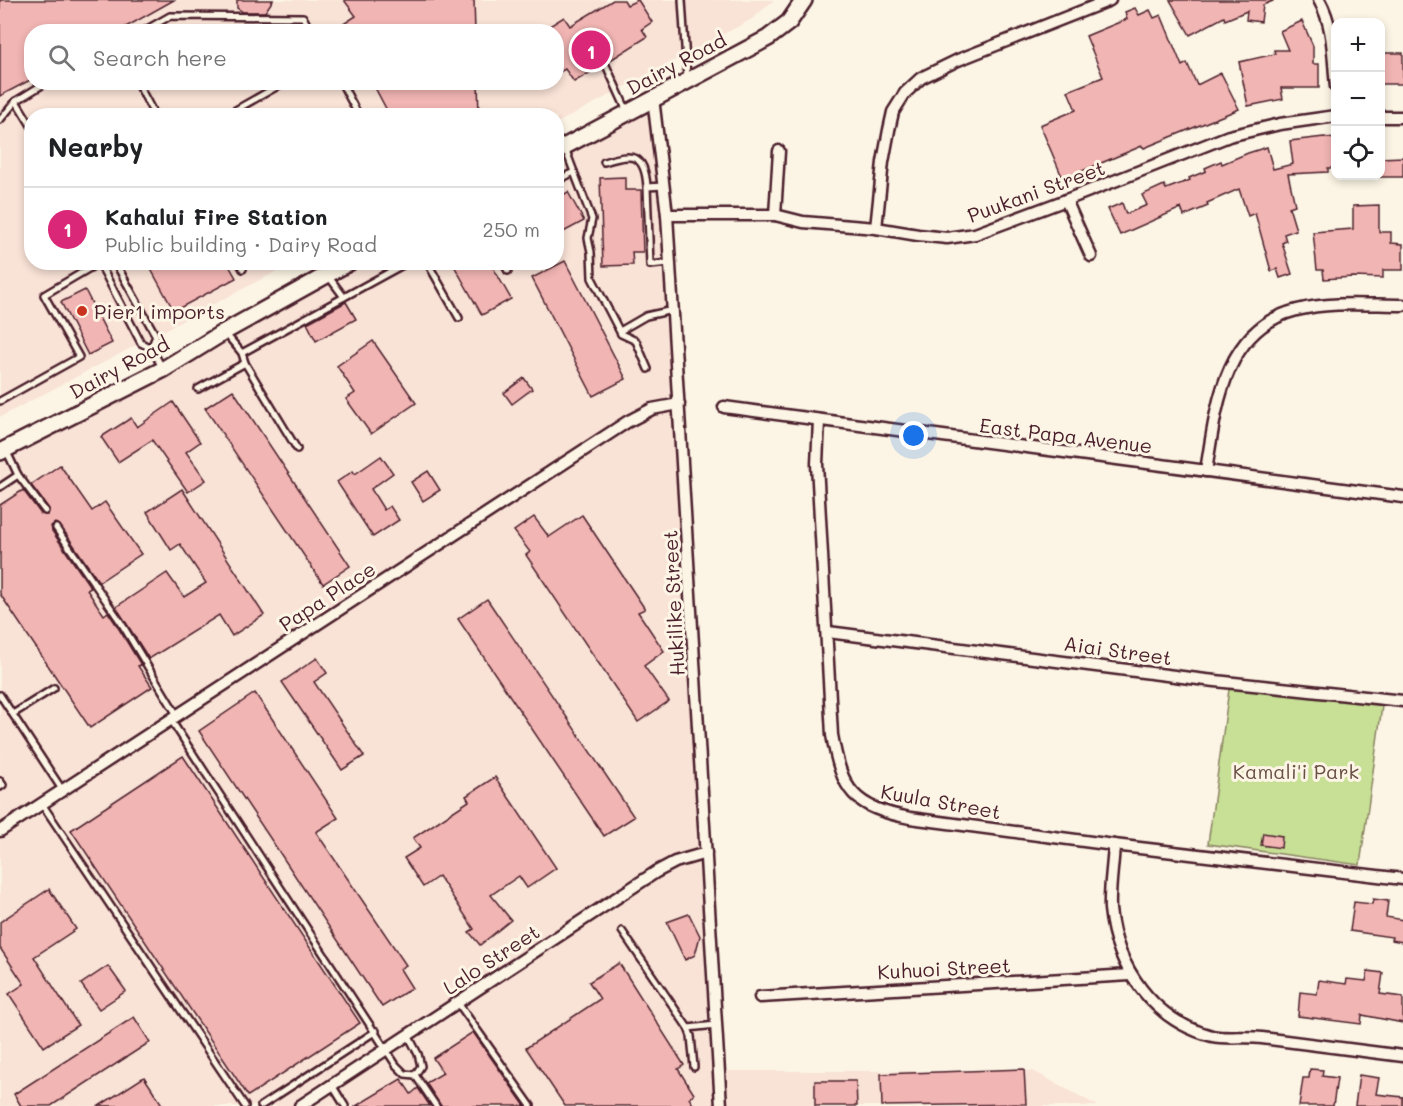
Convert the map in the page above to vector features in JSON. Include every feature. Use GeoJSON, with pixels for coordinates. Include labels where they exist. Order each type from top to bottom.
{"type":"FeatureCollection","features":[{"type":"Feature","properties":{"kind":"main road","name":"Dairy Road"},"geometry":{"type":"LineString","coordinates":[[564,147],[768,38],[789,22],[804,0]]}},
{"type":"Feature","properties":{"kind":"main road","name":"Dairy Road"},"geometry":{"type":"LineString","coordinates":[[3,450],[164,369],[224,332],[336,270]]}},
{"type":"Feature","properties":{"kind":"street"},"geometry":{"type":"LineString","coordinates":[[876,228],[889,130],[893,112],[905,93],[921,78],[958,60],[1110,0]]}},
{"type":"Feature","properties":{"kind":"street"},"geometry":{"type":"LineString","coordinates":[[1319,0],[1327,15],[1334,72]]}},
{"type":"Feature","properties":{"kind":"street","name":"Hukilike Street"},"geometry":{"type":"LineString","coordinates":[[653,98],[667,215],[721,1106]]}},
{"type":"Feature","properties":{"kind":"street","name":"Puukani Street"},"geometry":{"type":"LineString","coordinates":[[667,215],[775,215],[803,222],[876,228],[947,238],[975,234],[1066,201],[1229,136],[1280,124],[1331,117]]}},
{"type":"Feature","properties":{"kind":"street"},"geometry":{"type":"LineString","coordinates":[[1385,117],[1403,117]]}},
{"type":"Feature","properties":{"kind":"street"},"geometry":{"type":"LineString","coordinates":[[775,215],[779,151]]}},
{"type":"Feature","properties":{"kind":"street"},"geometry":{"type":"LineString","coordinates":[[1066,201],[1091,256]]}},
{"type":"Feature","properties":{"kind":"street"},"geometry":{"type":"LineString","coordinates":[[1206,471],[1223,384],[1239,349],[1256,330],[1279,316],[1319,306],[1403,305]]}},
{"type":"Feature","properties":{"kind":"street","name":"Papa Place"},"geometry":{"type":"LineString","coordinates":[[0,831],[627,422],[652,409],[679,404]]}},
{"type":"Feature","properties":{"kind":"street","name":"East Papa Avenue"},"geometry":{"type":"LineString","coordinates":[[724,407],[1403,497]]}},
{"type":"Feature","properties":{"kind":"street","name":"Kuula Street"},"geometry":{"type":"LineString","coordinates":[[819,420],[817,464],[832,735],[842,779],[866,806],[884,813],[910,818],[1403,879]]}},
{"type":"Feature","properties":{"kind":"street","name":"Aiai Street"},"geometry":{"type":"LineString","coordinates":[[828,632],[1206,680],[1403,701]]}},
{"type":"Feature","properties":{"kind":"street"},"geometry":{"type":"LineString","coordinates":[[1114,845],[1110,908],[1120,952],[1130,975],[1167,1014],[1188,1027],[1215,1036],[1245,1036],[1403,1056]]}},
{"type":"Feature","properties":{"kind":"street","name":"Lalo Street"},"geometry":{"type":"LineString","coordinates":[[300,1106],[656,872],[675,862],[705,853]]}},
{"type":"Feature","properties":{"kind":"street","name":"Kuhuoi Street"},"geometry":{"type":"LineString","coordinates":[[760,997],[1130,975]]}},
{"type":"Feature","properties":{"kind":"lane"},"geometry":{"type":"LineString","coordinates":[[682,0],[687,80]]}},
{"type":"Feature","properties":{"kind":"lane"},"geometry":{"type":"LineString","coordinates":[[156,24],[170,16],[303,17],[307,24]]}},
{"type":"Feature","properties":{"kind":"lane"},"geometry":{"type":"LineString","coordinates":[[605,63],[628,113]]}},
{"type":"Feature","properties":{"kind":"lane"},"geometry":{"type":"LineString","coordinates":[[0,120],[16,101],[34,90]]}},
{"type":"Feature","properties":{"kind":"lane"},"geometry":{"type":"LineString","coordinates":[[141,90],[151,108]]}},
{"type":"Feature","properties":{"kind":"lane"},"geometry":{"type":"LineString","coordinates":[[239,108],[271,90]]}},
{"type":"Feature","properties":{"kind":"lane"},"geometry":{"type":"LineString","coordinates":[[345,90],[355,108]]}},
{"type":"Feature","properties":{"kind":"lane"},"geometry":{"type":"LineString","coordinates":[[16,101],[24,114]]}},
{"type":"Feature","properties":{"kind":"lane"},"geometry":{"type":"LineString","coordinates":[[604,162],[624,155],[630,156],[638,161],[646,172],[650,265],[670,263]]}},
{"type":"Feature","properties":{"kind":"lane"},"geometry":{"type":"LineString","coordinates":[[564,156],[574,172],[592,219],[588,238],[592,278],[620,331],[636,341],[648,369]]}},
{"type":"Feature","properties":{"kind":"lane"},"geometry":{"type":"LineString","coordinates":[[564,177],[574,172]]}},
{"type":"Feature","properties":{"kind":"lane"},"geometry":{"type":"LineString","coordinates":[[647,187],[663,186]]}},
{"type":"Feature","properties":{"kind":"lane"},"geometry":{"type":"LineString","coordinates":[[0,401],[79,357],[44,295],[86,270]]}},
{"type":"Feature","properties":{"kind":"lane"},"geometry":{"type":"LineString","coordinates":[[103,270],[141,343],[151,348],[164,369]]}},
{"type":"Feature","properties":{"kind":"lane"},"geometry":{"type":"LineString","coordinates":[[119,270],[156,336],[151,348]]}},
{"type":"Feature","properties":{"kind":"lane"},"geometry":{"type":"LineString","coordinates":[[242,353],[393,270]]}},
{"type":"Feature","properties":{"kind":"lane"},"geometry":{"type":"LineString","coordinates":[[432,270],[459,318]]}},
{"type":"Feature","properties":{"kind":"lane"},"geometry":{"type":"LineString","coordinates":[[327,275],[344,297]]}},
{"type":"Feature","properties":{"kind":"lane"},"geometry":{"type":"LineString","coordinates":[[620,331],[646,316],[673,310]]}},
{"type":"Feature","properties":{"kind":"lane"},"geometry":{"type":"LineString","coordinates":[[224,332],[242,353],[245,363],[297,449]]}},
{"type":"Feature","properties":{"kind":"lane"},"geometry":{"type":"LineString","coordinates":[[198,388],[245,363]]}},
{"type":"Feature","properties":{"kind":"lane"},"geometry":{"type":"LineString","coordinates":[[3,450],[18,475],[45,511]]}},
{"type":"Feature","properties":{"kind":"lane"},"geometry":{"type":"LineString","coordinates":[[0,487],[18,475]]}},
{"type":"Feature","properties":{"kind":"lane"},"geometry":{"type":"LineString","coordinates":[[56,528],[120,621],[174,718],[396,1065],[405,1074],[416,1075]]}},
{"type":"Feature","properties":{"kind":"lane"},"geometry":{"type":"LineString","coordinates":[[13,714],[54,688]]}},
{"type":"Feature","properties":{"kind":"lane"},"geometry":{"type":"LineString","coordinates":[[0,694],[63,790]]}},
{"type":"Feature","properties":{"kind":"lane"},"geometry":{"type":"LineString","coordinates":[[0,781],[3,785],[0,787]]}},
{"type":"Feature","properties":{"kind":"lane"},"geometry":{"type":"LineString","coordinates":[[42,804],[245,1106]]}},
{"type":"Feature","properties":{"kind":"lane"},"geometry":{"type":"LineString","coordinates":[[622,931],[688,1028],[694,1067]]}},
{"type":"Feature","properties":{"kind":"lane"},"geometry":{"type":"LineString","coordinates":[[458,1003],[531,1106]]}},
{"type":"Feature","properties":{"kind":"lane"},"geometry":{"type":"LineString","coordinates":[[688,1028],[716,1025]]}},
{"type":"Feature","properties":{"kind":"lane"},"geometry":{"type":"LineString","coordinates":[[261,1106],[376,1031]]}},
{"type":"Feature","properties":{"kind":"lane"},"geometry":{"type":"LineString","coordinates":[[408,1035],[418,1054],[421,1066],[416,1075]]}},
{"type":"Feature","properties":{"kind":"lane"},"geometry":{"type":"LineString","coordinates":[[416,1075],[436,1106]]}},
{"type":"Feature","properties":{"kind":"lane"},"geometry":{"type":"LineString","coordinates":[[332,1085],[345,1106]]}},
{"type":"Feature","properties":{"kind":"shaded area"},"geometry":{"type":"Polygon","coordinates":[[[0,0],[774,0],[752,19],[564,119],[564,108],[24,108],[24,270],[279,270],[0,417],[0,0]]]}},
{"type":"Feature","properties":{"kind":"shaded area"},"geometry":{"type":"Polygon","coordinates":[[[653,98],[659,149],[719,1071],[1033,1071],[1098,1106],[0,1106],[0,459],[338,270],[564,270],[564,145],[653,98]]]}},
{"type":"Feature","properties":{"kind":"green space","name":"Kamali'i Park"},"geometry":{"type":"Polygon","coordinates":[[[1230,682],[1383,699],[1360,865],[1208,844],[1230,682]]]}},
{"type":"Feature","properties":{"kind":"building"},"geometry":{"type":"Polygon","coordinates":[[[0,0],[174,0],[131,24],[24,24],[24,83],[0,96],[0,0]]]}},
{"type":"Feature","properties":{"kind":"building"},"geometry":{"type":"Polygon","coordinates":[[[237,0],[273,0],[265,12],[243,12],[237,8],[237,0]]]}},
{"type":"Feature","properties":{"kind":"building"},"geometry":{"type":"Polygon","coordinates":[[[344,0],[474,0],[475,24],[344,24],[356,16],[344,0]]]}},
{"type":"Feature","properties":{"kind":"building"},"geometry":{"type":"Polygon","coordinates":[[[613,0],[624,0],[627,5],[638,0],[652,22],[642,29],[647,37],[609,61],[602,59],[601,66],[574,82],[564,70],[564,24],[553,24],[564,17],[570,26],[613,0]]]}},
{"type":"Feature","properties":{"kind":"building"},"geometry":{"type":"Polygon","coordinates":[[[1170,0],[1273,1],[1263,5],[1261,22],[1246,20],[1247,11],[1225,20],[1224,17],[1190,35],[1170,0]]]}},
{"type":"Feature","properties":{"kind":"building"},"geometry":{"type":"Polygon","coordinates":[[[1135,8],[1139,15],[1150,10],[1154,18],[1161,15],[1182,66],[1187,63],[1197,85],[1221,73],[1239,109],[1063,179],[1040,125],[1076,110],[1068,91],[1103,77],[1086,36],[1127,19],[1125,12],[1135,8]]]}},
{"type":"Feature","properties":{"kind":"building"},"geometry":{"type":"Polygon","coordinates":[[[1302,21],[1313,46],[1313,64],[1319,64],[1319,88],[1281,88],[1283,99],[1248,106],[1239,62],[1275,54],[1274,50],[1288,50],[1280,31],[1302,21]]]}},
{"type":"Feature","properties":{"kind":"building"},"geometry":{"type":"Polygon","coordinates":[[[1385,53],[1403,53],[1403,84],[1385,84],[1385,53]]]}},
{"type":"Feature","properties":{"kind":"building"},"geometry":{"type":"Polygon","coordinates":[[[376,90],[478,90],[479,108],[386,108],[376,90]]]}},
{"type":"Feature","properties":{"kind":"building"},"geometry":{"type":"Polygon","coordinates":[[[1331,138],[1331,168],[1328,168],[1328,172],[1288,174],[1295,205],[1289,207],[1296,230],[1284,234],[1286,241],[1282,243],[1292,274],[1280,278],[1277,269],[1271,271],[1255,213],[1248,216],[1239,189],[1184,216],[1181,208],[1120,235],[1108,209],[1122,203],[1126,214],[1147,205],[1142,195],[1164,185],[1166,189],[1190,180],[1189,178],[1206,171],[1205,168],[1221,161],[1222,164],[1267,147],[1273,169],[1293,164],[1290,141],[1331,138]]]}},
{"type":"Feature","properties":{"kind":"building"},"geometry":{"type":"Polygon","coordinates":[[[1403,157],[1403,177],[1385,177],[1385,158],[1403,157]]]}},
{"type":"Feature","properties":{"kind":"building"},"geometry":{"type":"Polygon","coordinates":[[[625,177],[625,190],[641,190],[643,252],[632,252],[633,265],[603,266],[600,178],[625,177]]]}},
{"type":"Feature","properties":{"kind":"building"},"geometry":{"type":"Polygon","coordinates":[[[568,192],[584,221],[564,232],[564,194],[568,192]]]}},
{"type":"Feature","properties":{"kind":"building"},"geometry":{"type":"Polygon","coordinates":[[[1379,205],[1379,232],[1391,232],[1391,243],[1403,244],[1403,270],[1383,270],[1383,278],[1324,279],[1323,270],[1317,270],[1313,232],[1353,229],[1353,206],[1379,205]]]}},
{"type":"Feature","properties":{"kind":"building"},"geometry":{"type":"Polygon","coordinates":[[[564,262],[626,379],[593,396],[532,278],[548,270],[564,270],[564,262]]]}},
{"type":"Feature","properties":{"kind":"building"},"geometry":{"type":"Polygon","coordinates":[[[151,270],[232,270],[236,278],[174,311],[151,270]]]}},
{"type":"Feature","properties":{"kind":"building"},"geometry":{"type":"Polygon","coordinates":[[[457,270],[495,270],[511,299],[482,315],[457,270]]]}},
{"type":"Feature","properties":{"kind":"building"},"geometry":{"type":"Polygon","coordinates":[[[85,290],[112,343],[88,355],[61,302],[85,290]]]}},
{"type":"Feature","properties":{"kind":"building"},"geometry":{"type":"Polygon","coordinates":[[[346,302],[356,319],[316,341],[307,323],[346,302]]]}},
{"type":"Feature","properties":{"kind":"building"},"geometry":{"type":"Polygon","coordinates":[[[373,341],[416,403],[371,434],[346,399],[355,393],[337,366],[373,341]]]}},
{"type":"Feature","properties":{"kind":"building"},"geometry":{"type":"Polygon","coordinates":[[[524,378],[532,389],[512,404],[504,393],[524,378]]]}},
{"type":"Feature","properties":{"kind":"building"},"geometry":{"type":"Polygon","coordinates":[[[233,390],[350,566],[323,584],[205,408],[233,390]]]}},
{"type":"Feature","properties":{"kind":"building"},"geometry":{"type":"Polygon","coordinates":[[[173,402],[200,442],[186,452],[206,480],[188,492],[152,440],[118,462],[101,437],[131,418],[137,427],[173,402]]]}},
{"type":"Feature","properties":{"kind":"building"},"geometry":{"type":"Polygon","coordinates":[[[381,456],[393,473],[371,489],[384,510],[390,506],[399,520],[373,537],[337,482],[353,471],[355,474],[381,456]]]}},
{"type":"Feature","properties":{"kind":"building"},"geometry":{"type":"Polygon","coordinates":[[[60,465],[92,511],[105,502],[141,554],[99,582],[60,525],[55,523],[51,526],[52,531],[91,588],[87,590],[104,615],[108,612],[152,687],[90,728],[0,594],[0,505],[23,490],[41,514],[47,515],[49,509],[31,485],[60,465]]]}},
{"type":"Feature","properties":{"kind":"building"},"geometry":{"type":"Polygon","coordinates":[[[428,471],[440,490],[423,501],[411,482],[428,471]]]}},
{"type":"Feature","properties":{"kind":"building"},"geometry":{"type":"Polygon","coordinates":[[[182,489],[264,615],[232,636],[219,615],[149,659],[116,607],[167,573],[184,597],[206,583],[180,544],[171,550],[147,512],[182,489]]]}},
{"type":"Feature","properties":{"kind":"building"},"geometry":{"type":"Polygon","coordinates":[[[582,515],[645,609],[638,612],[664,651],[644,666],[669,701],[638,722],[526,555],[530,552],[514,531],[534,517],[549,537],[582,515]]]}},
{"type":"Feature","properties":{"kind":"building"},"geometry":{"type":"Polygon","coordinates":[[[487,599],[634,817],[604,836],[458,619],[487,599]]]}},
{"type":"Feature","properties":{"kind":"building"},"geometry":{"type":"Polygon","coordinates":[[[317,658],[327,673],[314,682],[364,756],[342,770],[282,682],[317,658]]]}},
{"type":"Feature","properties":{"kind":"building"},"geometry":{"type":"Polygon","coordinates":[[[255,693],[338,818],[316,832],[406,965],[400,969],[412,988],[382,1007],[199,731],[255,693]]]}},
{"type":"Feature","properties":{"kind":"building"},"geometry":{"type":"Polygon","coordinates":[[[183,756],[360,1023],[248,1096],[71,830],[183,756]]]}},
{"type":"Feature","properties":{"kind":"building"},"geometry":{"type":"Polygon","coordinates":[[[495,777],[556,868],[527,888],[519,876],[491,895],[511,920],[480,945],[469,932],[474,929],[439,876],[423,887],[404,858],[420,848],[413,838],[469,801],[466,796],[495,777]]]}},
{"type":"Feature","properties":{"kind":"building"},"geometry":{"type":"Polygon","coordinates":[[[1263,833],[1282,836],[1281,848],[1261,845],[1263,833]]]}},
{"type":"Feature","properties":{"kind":"building"},"geometry":{"type":"Polygon","coordinates":[[[49,889],[76,929],[34,957],[78,1025],[44,1047],[9,994],[24,984],[0,948],[0,922],[49,889]]]}},
{"type":"Feature","properties":{"kind":"building"},"geometry":{"type":"Polygon","coordinates":[[[1373,899],[1388,901],[1386,917],[1403,920],[1403,942],[1391,940],[1392,937],[1350,931],[1354,902],[1372,904],[1373,899]]]}},
{"type":"Feature","properties":{"kind":"building"},"geometry":{"type":"Polygon","coordinates":[[[689,914],[700,936],[695,955],[685,960],[667,922],[689,914]]]}},
{"type":"Feature","properties":{"kind":"building"},"geometry":{"type":"Polygon","coordinates":[[[619,963],[684,1065],[678,1069],[694,1094],[689,1098],[694,1106],[565,1106],[526,1048],[600,999],[589,982],[619,963]]]}},
{"type":"Feature","properties":{"kind":"building"},"geometry":{"type":"Polygon","coordinates":[[[108,966],[126,991],[99,1009],[81,984],[108,966]]]}},
{"type":"Feature","properties":{"kind":"building"},"geometry":{"type":"Polygon","coordinates":[[[1368,971],[1383,973],[1380,994],[1403,997],[1403,1023],[1362,1015],[1361,1024],[1298,1016],[1300,992],[1317,994],[1319,980],[1346,984],[1347,979],[1366,981],[1368,971]]]}},
{"type":"Feature","properties":{"kind":"building"},"geometry":{"type":"Polygon","coordinates":[[[134,1017],[150,1042],[51,1106],[21,1106],[14,1094],[134,1017]]]}},
{"type":"Feature","properties":{"kind":"building"},"geometry":{"type":"Polygon","coordinates":[[[473,1032],[525,1106],[441,1106],[426,1083],[443,1073],[433,1058],[473,1032]]]}},
{"type":"Feature","properties":{"kind":"building"},"geometry":{"type":"Polygon","coordinates":[[[1024,1069],[1026,1104],[882,1106],[881,1074],[1024,1069]]]}},
{"type":"Feature","properties":{"kind":"building"},"geometry":{"type":"Polygon","coordinates":[[[1310,1069],[1323,1070],[1322,1076],[1337,1078],[1333,1106],[1299,1106],[1303,1078],[1309,1078],[1310,1069]]]}},
{"type":"Feature","properties":{"kind":"building"},"geometry":{"type":"Polygon","coordinates":[[[1359,1075],[1379,1078],[1376,1094],[1403,1097],[1403,1106],[1355,1106],[1359,1075]]]}},
{"type":"Feature","properties":{"kind":"building"},"geometry":{"type":"Polygon","coordinates":[[[144,1077],[163,1106],[99,1106],[144,1077]]]}},
{"type":"Feature","properties":{"kind":"building"},"geometry":{"type":"Polygon","coordinates":[[[401,1079],[411,1094],[418,1088],[430,1106],[356,1106],[401,1079]]]}},
{"type":"Feature","properties":{"kind":"building"},"geometry":{"type":"Polygon","coordinates":[[[815,1081],[856,1081],[857,1106],[815,1106],[815,1081]]]}},
{"type":"Feature","properties":{"kind":"place","name":"Kahalui Fire Station"},"geometry":{"type":"Point","coordinates":[591,50]}},
{"type":"Feature","properties":{"kind":"place","name":"Pier1 imports"},"geometry":{"type":"Point","coordinates":[82,311]}}]}
